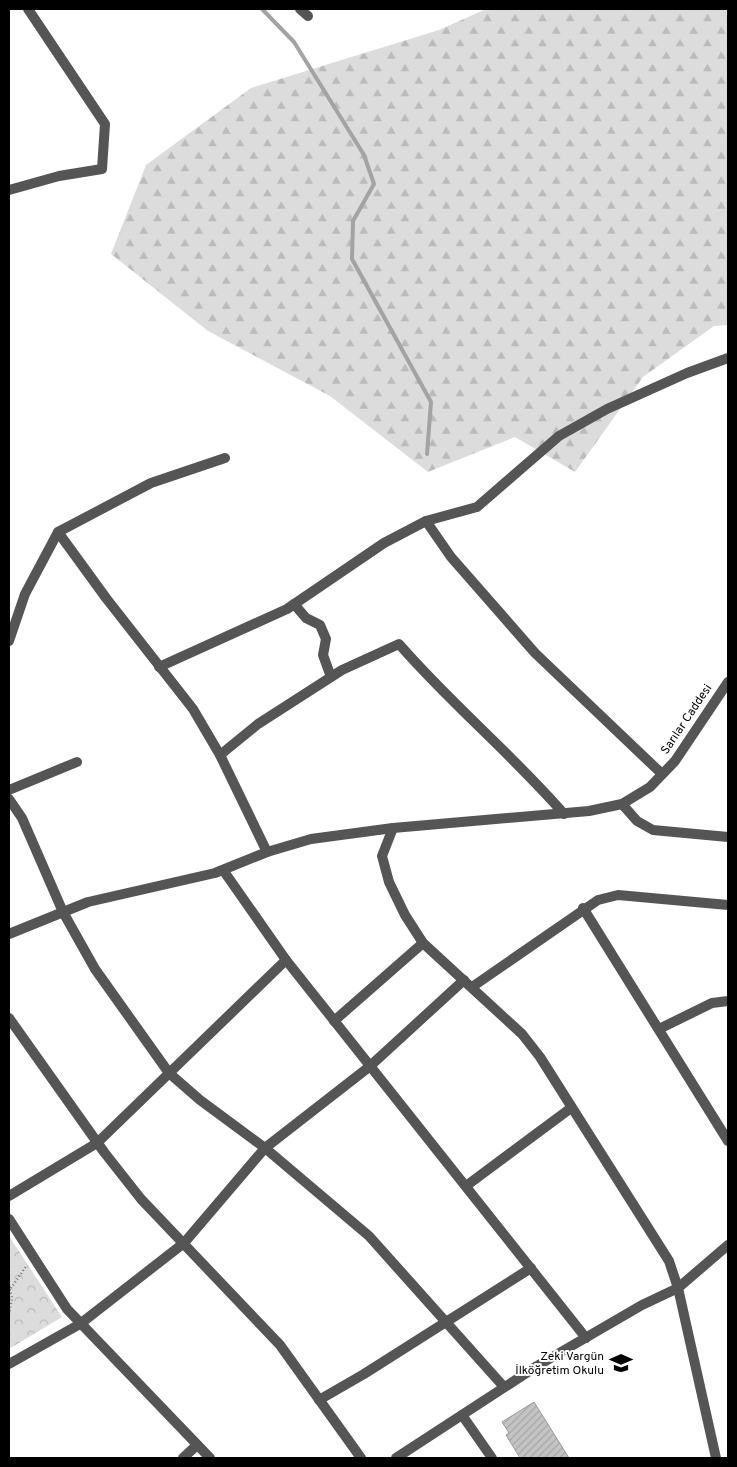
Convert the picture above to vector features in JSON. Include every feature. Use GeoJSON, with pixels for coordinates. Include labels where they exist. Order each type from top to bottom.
{"type":"FeatureCollection","features":[{"type":"Feature","properties":{"kind":"street"},"geometry":{"type":"LineString","coordinates":[[9,190],[59,176],[102,169],[106,124],[28,9]]}},
{"type":"Feature","properties":{"kind":"street"},"geometry":{"type":"LineString","coordinates":[[300,9],[308,16]]}},
{"type":"Feature","properties":{"kind":"street"},"geometry":{"type":"LineString","coordinates":[[159,667],[294,604],[384,543],[426,521],[477,507],[559,436],[607,409],[687,373],[728,358]]}},
{"type":"Feature","properties":{"kind":"street"},"geometry":{"type":"LineString","coordinates":[[9,641],[25,594],[58,532],[151,483],[225,458]]}},
{"type":"Feature","properties":{"kind":"street"},"geometry":{"type":"LineString","coordinates":[[426,521],[452,557],[535,653],[662,774]]}},
{"type":"Feature","properties":{"kind":"street"},"geometry":{"type":"LineString","coordinates":[[58,532],[192,709],[220,756],[267,852]]}},
{"type":"Feature","properties":{"kind":"street"},"geometry":{"type":"LineString","coordinates":[[294,604],[306,618],[320,625],[326,639],[323,655],[331,677]]}},
{"type":"Feature","properties":{"kind":"street"},"geometry":{"type":"LineString","coordinates":[[220,756],[258,724],[331,677],[399,644],[429,678],[529,774],[564,814]]}},
{"type":"Feature","properties":{"kind":"street","name":"Sarılar Caddesi"},"geometry":{"type":"LineString","coordinates":[[9,934],[63,912],[117,895],[223,870],[267,852],[311,839],[393,828],[564,814],[622,804],[650,787],[675,761],[727,681]]}},
{"type":"Feature","properties":{"kind":"street"},"geometry":{"type":"LineString","coordinates":[[9,790],[77,762]]}},
{"type":"Feature","properties":{"kind":"street"},"geometry":{"type":"LineString","coordinates":[[9,799],[34,842],[63,912],[95,970],[169,1074],[200,1100],[265,1148],[369,1236],[504,1387]]}},
{"type":"Feature","properties":{"kind":"street"},"geometry":{"type":"LineString","coordinates":[[622,804],[637,821],[653,830],[728,837]]}},
{"type":"Feature","properties":{"kind":"street"},"geometry":{"type":"LineString","coordinates":[[393,828],[382,856],[389,882],[405,915],[423,943],[522,1034],[540,1057],[669,1261],[678,1288],[716,1458]]}},
{"type":"Feature","properties":{"kind":"street"},"geometry":{"type":"LineString","coordinates":[[223,870],[286,960],[586,1338]]}},
{"type":"Feature","properties":{"kind":"street"},"geometry":{"type":"LineString","coordinates":[[9,1364],[80,1324],[184,1243],[265,1148],[370,1066],[468,984],[583,908],[598,900],[618,895],[728,905]]}},
{"type":"Feature","properties":{"kind":"street"},"geometry":{"type":"LineString","coordinates":[[583,908],[728,1141]]}},
{"type":"Feature","properties":{"kind":"street"},"geometry":{"type":"LineString","coordinates":[[334,1021],[423,943]]}},
{"type":"Feature","properties":{"kind":"street"},"geometry":{"type":"LineString","coordinates":[[9,1196],[97,1143],[286,960]]}},
{"type":"Feature","properties":{"kind":"street"},"geometry":{"type":"LineString","coordinates":[[659,1029],[712,1003],[728,1001]]}},
{"type":"Feature","properties":{"kind":"street"},"geometry":{"type":"LineString","coordinates":[[9,1018],[97,1143],[141,1198],[280,1345],[361,1458]]}},
{"type":"Feature","properties":{"kind":"street"},"geometry":{"type":"LineString","coordinates":[[466,1186],[571,1108]]}},
{"type":"Feature","properties":{"kind":"street"},"geometry":{"type":"LineString","coordinates":[[9,1219],[32,1258],[80,1324],[210,1458]]}},
{"type":"Feature","properties":{"kind":"street"},"geometry":{"type":"LineString","coordinates":[[396,1458],[504,1387],[642,1305],[678,1288],[728,1244]]}},
{"type":"Feature","properties":{"kind":"street"},"geometry":{"type":"LineString","coordinates":[[319,1400],[531,1268]]}},
{"type":"Feature","properties":{"kind":"street"},"geometry":{"type":"LineString","coordinates":[[462,1416],[492,1458]]}},
{"type":"Feature","properties":{"kind":"street"},"geometry":{"type":"LineString","coordinates":[[183,1458],[197,1445]]}},
{"type":"Feature","properties":{"kind":"path"},"geometry":{"type":"LineString","coordinates":[[9,1314],[12,1298],[9,1289],[32,1258]]}},
{"type":"Feature","properties":{"kind":"green space"},"geometry":{"type":"Polygon","coordinates":[[[486,9],[728,9],[728,325],[714,326],[643,377],[575,472],[515,437],[428,472],[330,396],[208,331],[111,254],[146,165],[251,88],[439,30],[486,9]]]}},
{"type":"Feature","properties":{"kind":"green space"},"geometry":{"type":"Polygon","coordinates":[[[9,1236],[62,1317],[9,1349],[9,1236]]]}},
{"type":"Feature","properties":{"kind":"building"},"geometry":{"type":"Polygon","coordinates":[[[534,1402],[569,1458],[520,1458],[506,1435],[509,1433],[502,1422],[534,1402]]]}},
{"type":"Feature","properties":{"kind":"waterway"},"geometry":{"type":"LineString","coordinates":[[262,9],[294,42],[364,155],[374,184],[353,221],[352,259],[431,402],[427,454]]}},
{"type":"Feature","properties":{"kind":"place","name":"Zeki Vargün İlköğretim Okulu"},"geometry":{"type":"Point","coordinates":[621,1363]}}]}
